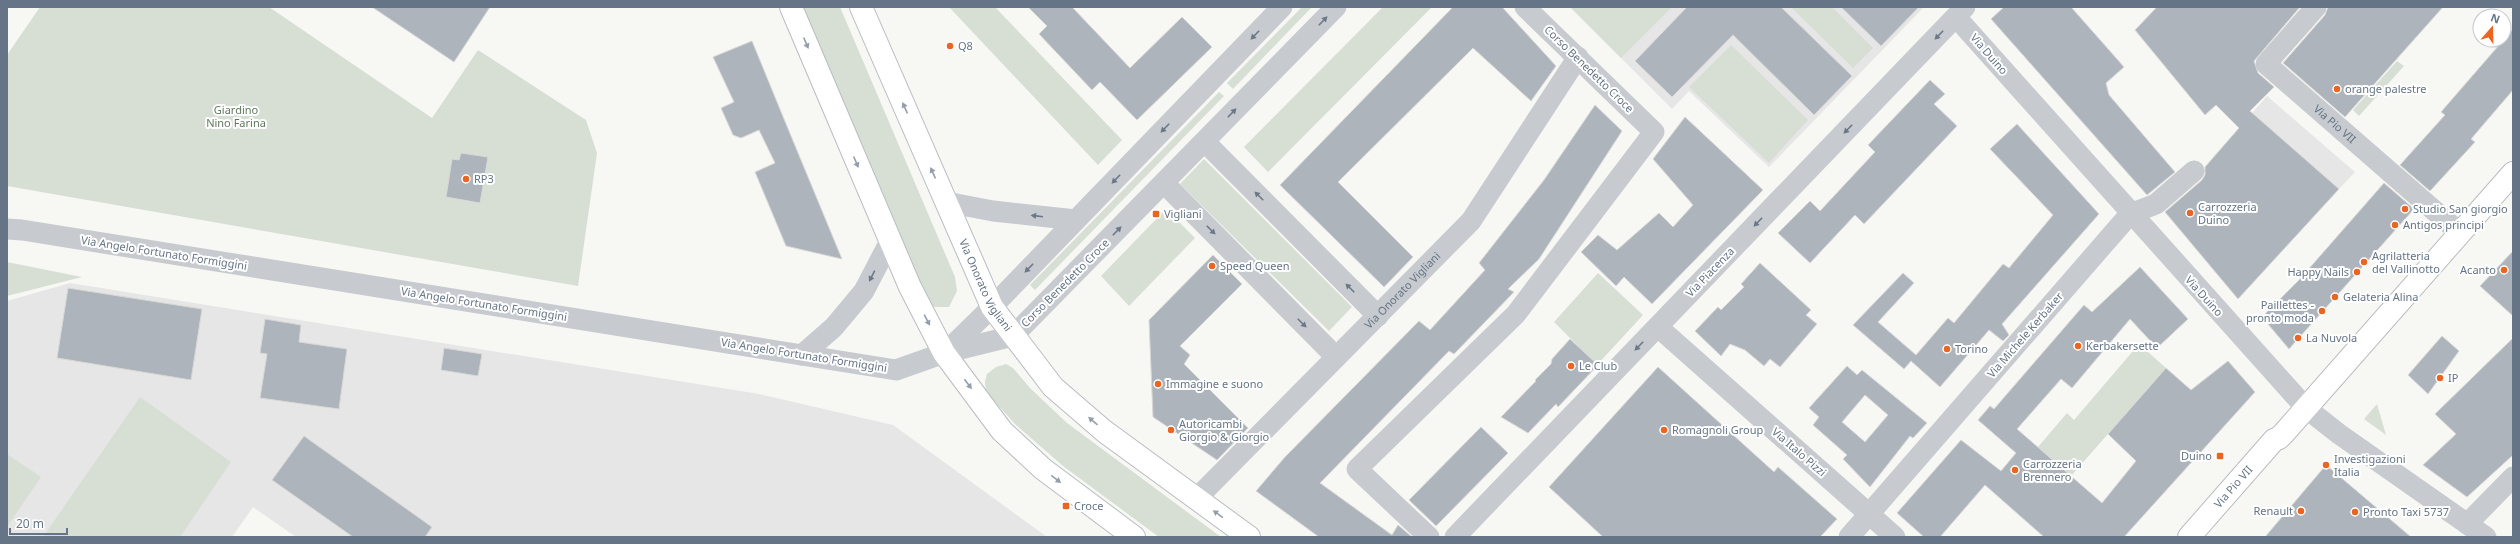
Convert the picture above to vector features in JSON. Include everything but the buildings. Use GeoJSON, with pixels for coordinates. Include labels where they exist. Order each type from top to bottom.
{"type":"FeatureCollection","features":[{"type":"Feature","properties":{"kind":"main road"},"geometry":{"type":"LineString","coordinates":[[791,7],[910,287],[944,353],[1002,431],[1043,469],[1134,537]]}},
{"type":"Feature","properties":{"kind":"main road","name":"Via Onorato Vigliani"},"geometry":{"type":"LineString","coordinates":[[861,7],[992,307],[1013,336],[1053,387],[1104,431],[1249,537]]}},
{"type":"Feature","properties":{"kind":"main road","name":"Via Pio VII"},"geometry":{"type":"LineString","coordinates":[[2189,537],[2274,440],[2279,438],[2306,408],[2513,174]]}},
{"type":"Feature","properties":{"kind":"main road","name":"Via Pio VII"},"geometry":{"type":"LineString","coordinates":[[2196,537],[2279,444],[2279,438]]}},
{"type":"Feature","properties":{"kind":"street"},"geometry":{"type":"LineString","coordinates":[[944,353],[992,307],[1282,7]]}},
{"type":"Feature","properties":{"kind":"street","name":"Corso Benedetto Croce"},"geometry":{"type":"LineString","coordinates":[[944,353],[1013,336],[1336,7]]}},
{"type":"Feature","properties":{"kind":"street","name":"Corso Benedetto Croce"},"geometry":{"type":"LineString","coordinates":[[1429,537],[1357,469],[1516,314],[1654,132],[1525,7]]}},
{"type":"Feature","properties":{"kind":"street","name":"Via Pio VII"},"geometry":{"type":"LineString","coordinates":[[2316,7],[2266,64],[2460,233]]}},
{"type":"Feature","properties":{"kind":"street","name":"Via Duino"},"geometry":{"type":"LineString","coordinates":[[1961,12],[2130,214],[2306,408],[2486,537]]}},
{"type":"Feature","properties":{"kind":"street","name":"Via Piacenza"},"geometry":{"type":"LineString","coordinates":[[1455,537],[1961,12]]}},
{"type":"Feature","properties":{"kind":"street","name":"Via Onorato Vigliani"},"geometry":{"type":"LineString","coordinates":[[1197,498],[1471,221],[1578,57]]}},
{"type":"Feature","properties":{"kind":"street"},"geometry":{"type":"LineString","coordinates":[[1205,142],[1378,316]]}},
{"type":"Feature","properties":{"kind":"street","name":"Via Michele Kerbaker"},"geometry":{"type":"LineString","coordinates":[[1869,514],[2130,214],[2156,204],[2194,171]]}},
{"type":"Feature","properties":{"kind":"street"},"geometry":{"type":"LineString","coordinates":[[1164,183],[1336,357]]}},
{"type":"Feature","properties":{"kind":"street"},"geometry":{"type":"LineString","coordinates":[[946,202],[993,211],[1076,220]]}},
{"type":"Feature","properties":{"kind":"street","name":"Via Angelo Fortunato Formiggini"},"geometry":{"type":"LineString","coordinates":[[12,227],[896,370],[944,353]]}},
{"type":"Feature","properties":{"kind":"street"},"geometry":{"type":"LineString","coordinates":[[802,355],[834,327],[864,290],[890,241]]}},
{"type":"Feature","properties":{"kind":"street","name":"Via Italo Pizzi"},"geometry":{"type":"LineString","coordinates":[[1658,327],[1895,537]]}},
{"type":"Feature","properties":{"kind":"street"},"geometry":{"type":"LineString","coordinates":[[2467,524],[2513,477]]}},
{"type":"Feature","properties":{"kind":"street"},"geometry":{"type":"LineString","coordinates":[[1849,537],[1869,514]]}},
{"type":"Feature","properties":{"kind":"shaded area"},"geometry":{"type":"Polygon","coordinates":[[[1570,7],[1924,7],[1769,167],[1689,91],[1672,109],[1570,7]]]}},
{"type":"Feature","properties":{"kind":"shaded area"},"geometry":{"type":"Polygon","coordinates":[[[2267,96],[2355,172],[2339,189],[2252,113],[2267,96]]]}},
{"type":"Feature","properties":{"kind":"shaded area"},"geometry":{"type":"Polygon","coordinates":[[[70,283],[759,394],[893,425],[1047,537],[296,537],[253,507],[232,537],[7,537],[7,301],[70,283]]]}},
{"type":"Feature","properties":{"kind":"green space","name":"Giardino Nino Farina"},"geometry":{"type":"Polygon","coordinates":[[[40,7],[269,7],[432,118],[478,50],[586,120],[597,153],[578,286],[7,186],[7,55],[40,7]]]}},
{"type":"Feature","properties":{"kind":"green space"},"geometry":{"type":"Polygon","coordinates":[[[799,7],[840,7],[955,277],[957,291],[949,307],[935,307],[926,303],[799,7]]]}},
{"type":"Feature","properties":{"kind":"green space"},"geometry":{"type":"Polygon","coordinates":[[[949,7],[995,7],[1122,140],[1098,165],[949,7]]]}},
{"type":"Feature","properties":{"kind":"green space"},"geometry":{"type":"Polygon","coordinates":[[[1302,7],[1312,7],[1233,89],[1227,83],[1302,7]]]}},
{"type":"Feature","properties":{"kind":"green space"},"geometry":{"type":"Polygon","coordinates":[[[1383,7],[1432,7],[1268,172],[1244,147],[1383,7]]]}},
{"type":"Feature","properties":{"kind":"green space"},"geometry":{"type":"Polygon","coordinates":[[[1570,7],[1672,7],[1621,58],[1570,7]]]}},
{"type":"Feature","properties":{"kind":"green space"},"geometry":{"type":"Polygon","coordinates":[[[1791,7],[1832,7],[1873,48],[1853,68],[1791,7]]]}},
{"type":"Feature","properties":{"kind":"green space"},"geometry":{"type":"Polygon","coordinates":[[[1731,45],[1808,120],[1769,163],[1689,87],[1731,45]]]}},
{"type":"Feature","properties":{"kind":"green space"},"geometry":{"type":"Polygon","coordinates":[[[2397,61],[2404,66],[2359,116],[2353,110],[2397,61]]]}},
{"type":"Feature","properties":{"kind":"green space"},"geometry":{"type":"Polygon","coordinates":[[[1219,92],[1224,96],[1035,290],[1030,285],[1219,92]]]}},
{"type":"Feature","properties":{"kind":"green space"},"geometry":{"type":"Polygon","coordinates":[[[1204,159],[1352,307],[1329,331],[1180,184],[1204,159]]]}},
{"type":"Feature","properties":{"kind":"green space"},"geometry":{"type":"Polygon","coordinates":[[[1166,209],[1195,238],[1129,306],[1101,276],[1166,209]]]}},
{"type":"Feature","properties":{"kind":"green space"},"geometry":{"type":"Polygon","coordinates":[[[7,262],[82,277],[7,296],[7,262]]]}},
{"type":"Feature","properties":{"kind":"green space"},"geometry":{"type":"Polygon","coordinates":[[[1598,273],[1643,315],[1597,365],[1554,322],[1598,273]]]}},
{"type":"Feature","properties":{"kind":"green space"},"geometry":{"type":"Polygon","coordinates":[[[2139,344],[2166,368],[2071,476],[2038,447],[2067,413],[2074,420],[2139,344]]]}},
{"type":"Feature","properties":{"kind":"green space"},"geometry":{"type":"Polygon","coordinates":[[[1006,364],[1013,368],[1030,388],[1067,423],[1221,537],[1159,537],[1063,466],[1015,424],[986,392],[985,382],[987,374],[996,367],[1006,364]]]}},
{"type":"Feature","properties":{"kind":"green space"},"geometry":{"type":"Polygon","coordinates":[[[140,397],[231,462],[180,537],[43,537],[140,397]]]}},
{"type":"Feature","properties":{"kind":"green space"},"geometry":{"type":"Polygon","coordinates":[[[2377,404],[2386,435],[2364,419],[2377,404]]]}},
{"type":"Feature","properties":{"kind":"green space"},"geometry":{"type":"Polygon","coordinates":[[[7,454],[41,477],[7,527],[7,454]]]}},
{"type":"Feature","properties":{"kind":"place","name":"Q8"},"geometry":{"type":"Point","coordinates":[950,46]}},
{"type":"Feature","properties":{"kind":"place","name":"orange palestre"},"geometry":{"type":"Point","coordinates":[2337,89]}},
{"type":"Feature","properties":{"kind":"place","name":"RP3"},"geometry":{"type":"Point","coordinates":[466,179]}},
{"type":"Feature","properties":{"kind":"place","name":"Studio San giorgio"},"geometry":{"type":"Point","coordinates":[2405,209]}},
{"type":"Feature","properties":{"kind":"place","name":"Carrozzeria Duino"},"geometry":{"type":"Point","coordinates":[2190,213]}},
{"type":"Feature","properties":{"kind":"place","name":"Vigliani"},"geometry":{"type":"Point","coordinates":[1156,214]}},
{"type":"Feature","properties":{"kind":"place","name":"Antigos principi"},"geometry":{"type":"Point","coordinates":[2395,225]}},
{"type":"Feature","properties":{"kind":"place","name":"Agrilatteria del Vallinotto"},"geometry":{"type":"Point","coordinates":[2364,262]}},
{"type":"Feature","properties":{"kind":"place","name":"Speed Queen"},"geometry":{"type":"Point","coordinates":[1212,266]}},
{"type":"Feature","properties":{"kind":"place","name":"Acanto"},"geometry":{"type":"Point","coordinates":[2504,270]}},
{"type":"Feature","properties":{"kind":"place","name":"Happy Nails"},"geometry":{"type":"Point","coordinates":[2357,272]}},
{"type":"Feature","properties":{"kind":"place","name":"Gelateria Alina"},"geometry":{"type":"Point","coordinates":[2335,297]}},
{"type":"Feature","properties":{"kind":"place","name":"Paillettes - pronto moda"},"geometry":{"type":"Point","coordinates":[2322,311]}},
{"type":"Feature","properties":{"kind":"place","name":"La Nuvola"},"geometry":{"type":"Point","coordinates":[2298,338]}},
{"type":"Feature","properties":{"kind":"place","name":"Kerbakersette"},"geometry":{"type":"Point","coordinates":[2078,346]}},
{"type":"Feature","properties":{"kind":"place","name":"Torino"},"geometry":{"type":"Point","coordinates":[1947,349]}},
{"type":"Feature","properties":{"kind":"place","name":"Le Club"},"geometry":{"type":"Point","coordinates":[1571,366]}},
{"type":"Feature","properties":{"kind":"place","name":"IP"},"geometry":{"type":"Point","coordinates":[2440,378]}},
{"type":"Feature","properties":{"kind":"place","name":"Immagine e suono"},"geometry":{"type":"Point","coordinates":[1158,384]}},
{"type":"Feature","properties":{"kind":"place","name":"Autoricambi Giorgio & Giorgio"},"geometry":{"type":"Point","coordinates":[1171,430]}},
{"type":"Feature","properties":{"kind":"place","name":"Romagnoli Group"},"geometry":{"type":"Point","coordinates":[1664,430]}},
{"type":"Feature","properties":{"kind":"place","name":"Duino"},"geometry":{"type":"Point","coordinates":[2220,456]}},
{"type":"Feature","properties":{"kind":"place","name":"Investigazioni Italia"},"geometry":{"type":"Point","coordinates":[2326,465]}},
{"type":"Feature","properties":{"kind":"place","name":"Carrozzeria Brennero"},"geometry":{"type":"Point","coordinates":[2015,470]}},
{"type":"Feature","properties":{"kind":"place","name":"Croce"},"geometry":{"type":"Point","coordinates":[1066,506]}},
{"type":"Feature","properties":{"kind":"place","name":"Renault"},"geometry":{"type":"Point","coordinates":[2301,511]}},
{"type":"Feature","properties":{"kind":"place","name":"Pronto Taxi 5737"},"geometry":{"type":"Point","coordinates":[2355,512]}}]}
